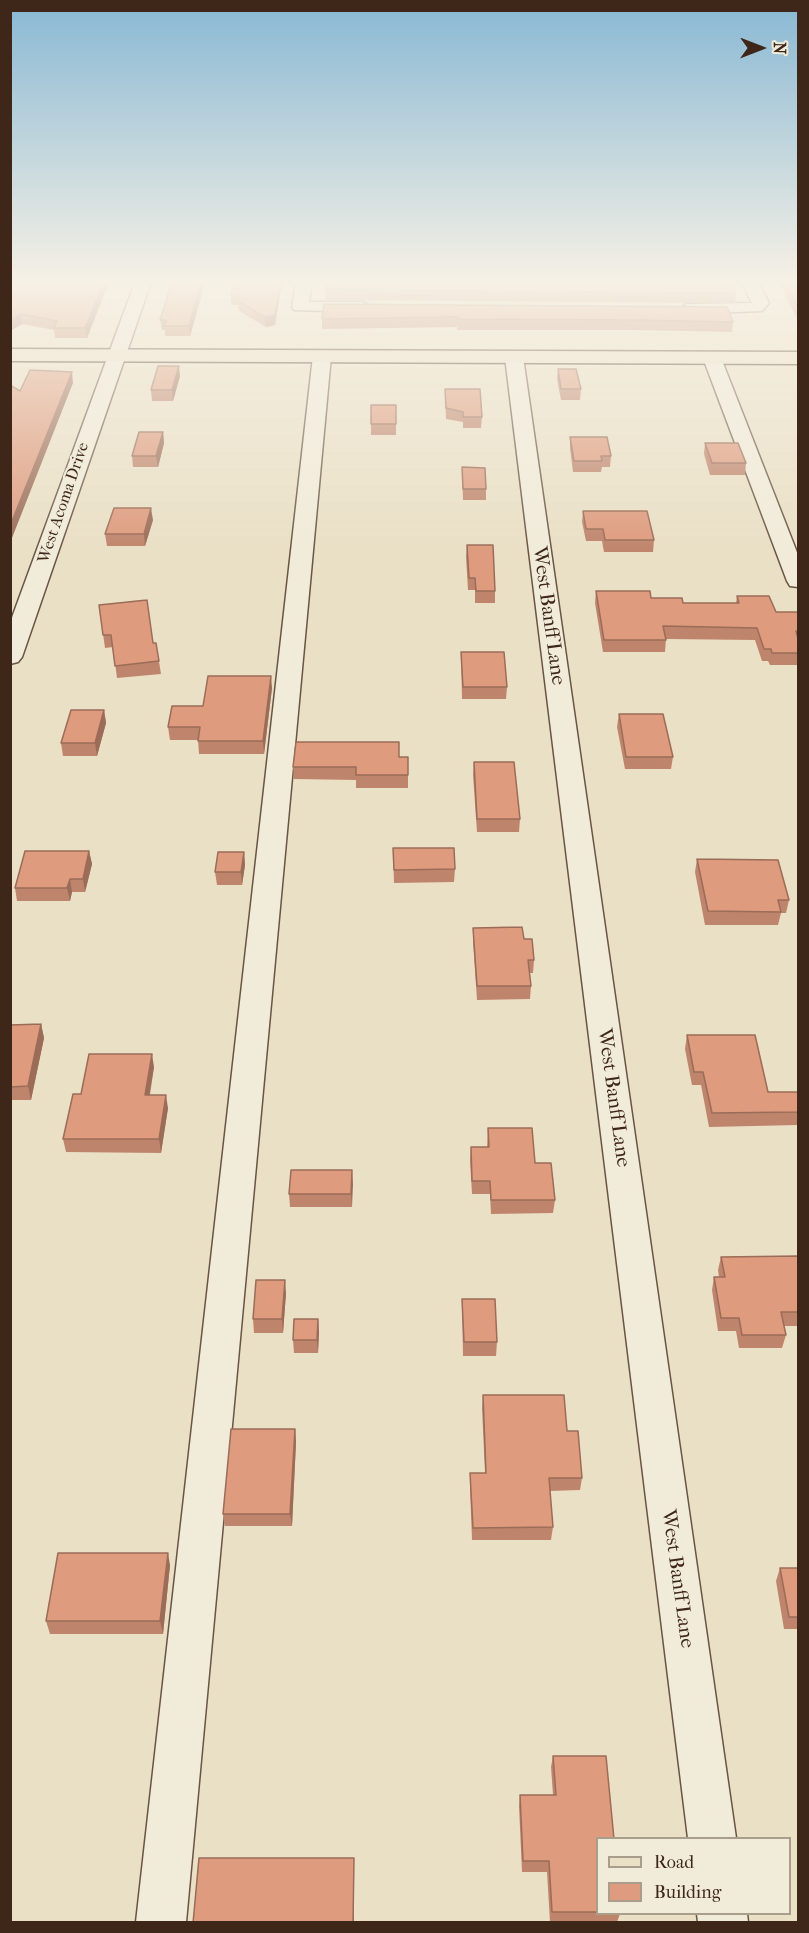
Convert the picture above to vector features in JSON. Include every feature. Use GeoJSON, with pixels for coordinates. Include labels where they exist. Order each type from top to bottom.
{"type":"FeatureCollection","features":[{"type":"Feature","properties":{"kind":"street","name":"West Acoma Drive"},"geometry":{"type":"LineString","coordinates":[[10,657],[110,372]]}},
{"type":"Feature","properties":{"kind":"street"},"geometry":{"type":"LineString","coordinates":[[161,1923],[320,372]]}},
{"type":"Feature","properties":{"kind":"street","name":"West Banff Lane"},"geometry":{"type":"LineString","coordinates":[[516,372],[712,1837]]}},
{"type":"Feature","properties":{"kind":"street"},"geometry":{"type":"LineString","coordinates":[[717,372],[798,581]]}},
{"type":"Feature","properties":{"kind":"building"},"geometry":{"type":"Polygon","coordinates":[[[29,372],[72,372],[10,526],[10,385],[20,391],[29,372]]]}},
{"type":"Feature","properties":{"kind":"building"},"geometry":{"type":"Polygon","coordinates":[[[156,372],[177,372],[172,390],[151,390],[156,372]]]}},
{"type":"Feature","properties":{"kind":"building"},"geometry":{"type":"Polygon","coordinates":[[[558,372],[577,372],[581,389],[561,389],[558,372]]]}},
{"type":"Feature","properties":{"kind":"building"},"geometry":{"type":"Polygon","coordinates":[[[445,389],[480,389],[482,417],[463,417],[463,412],[446,408],[445,389]]]}},
{"type":"Feature","properties":{"kind":"building"},"geometry":{"type":"Polygon","coordinates":[[[371,405],[396,405],[396,424],[371,424],[371,405]]]}},
{"type":"Feature","properties":{"kind":"building"},"geometry":{"type":"Polygon","coordinates":[[[139,432],[163,432],[156,456],[132,456],[139,432]]]}},
{"type":"Feature","properties":{"kind":"building"},"geometry":{"type":"Polygon","coordinates":[[[570,437],[607,437],[611,456],[601,456],[602,461],[574,461],[570,437]]]}},
{"type":"Feature","properties":{"kind":"building"},"geometry":{"type":"Polygon","coordinates":[[[705,443],[738,443],[746,463],[712,463],[705,443]]]}},
{"type":"Feature","properties":{"kind":"building"},"geometry":{"type":"Polygon","coordinates":[[[462,467],[485,468],[486,489],[463,489],[462,467]]]}},
{"type":"Feature","properties":{"kind":"building"},"geometry":{"type":"Polygon","coordinates":[[[114,508],[151,508],[144,534],[105,534],[114,508]]]}},
{"type":"Feature","properties":{"kind":"building"},"geometry":{"type":"Polygon","coordinates":[[[583,511],[647,511],[654,540],[605,540],[603,529],[586,529],[583,511]]]}},
{"type":"Feature","properties":{"kind":"building"},"geometry":{"type":"Polygon","coordinates":[[[467,545],[493,545],[495,591],[476,591],[475,578],[469,578],[467,545]]]}},
{"type":"Feature","properties":{"kind":"building"},"geometry":{"type":"Polygon","coordinates":[[[596,591],[650,591],[651,598],[682,598],[683,603],[739,603],[737,596],[769,596],[776,612],[798,612],[798,631],[796,631],[798,653],[772,653],[771,649],[764,649],[757,628],[663,626],[666,640],[604,640],[596,591]]]}},
{"type":"Feature","properties":{"kind":"building"},"geometry":{"type":"Polygon","coordinates":[[[147,600],[153,643],[156,643],[159,661],[115,666],[111,635],[103,635],[99,605],[147,600]]]}},
{"type":"Feature","properties":{"kind":"building"},"geometry":{"type":"Polygon","coordinates":[[[461,652],[504,652],[507,687],[463,687],[461,652]]]}},
{"type":"Feature","properties":{"kind":"building"},"geometry":{"type":"Polygon","coordinates":[[[208,676],[271,676],[263,741],[198,741],[200,727],[168,727],[172,706],[203,706],[208,676]]]}},
{"type":"Feature","properties":{"kind":"building"},"geometry":{"type":"Polygon","coordinates":[[[71,710],[104,710],[95,743],[61,743],[71,710]]]}},
{"type":"Feature","properties":{"kind":"building"},"geometry":{"type":"Polygon","coordinates":[[[619,714],[663,714],[673,757],[626,757],[619,714]]]}},
{"type":"Feature","properties":{"kind":"building"},"geometry":{"type":"Polygon","coordinates":[[[296,742],[399,742],[399,757],[408,757],[408,775],[356,775],[356,767],[293,767],[296,742]]]}},
{"type":"Feature","properties":{"kind":"building"},"geometry":{"type":"Polygon","coordinates":[[[474,762],[514,762],[520,819],[477,819],[474,762]]]}},
{"type":"Feature","properties":{"kind":"building"},"geometry":{"type":"Polygon","coordinates":[[[393,848],[454,848],[455,869],[394,870],[393,848]]]}},
{"type":"Feature","properties":{"kind":"building"},"geometry":{"type":"Polygon","coordinates":[[[25,851],[89,851],[83,879],[70,879],[67,888],[15,888],[25,851]]]}},
{"type":"Feature","properties":{"kind":"building"},"geometry":{"type":"Polygon","coordinates":[[[218,852],[244,852],[241,872],[215,872],[218,852]]]}},
{"type":"Feature","properties":{"kind":"building"},"geometry":{"type":"Polygon","coordinates":[[[697,859],[778,860],[789,900],[778,900],[781,912],[708,911],[697,859]]]}},
{"type":"Feature","properties":{"kind":"building"},"geometry":{"type":"Polygon","coordinates":[[[522,927],[524,939],[532,939],[534,960],[528,960],[531,986],[477,986],[473,928],[522,927]]]}},
{"type":"Feature","properties":{"kind":"building"},"geometry":{"type":"Polygon","coordinates":[[[41,1024],[28,1086],[10,1087],[10,1025],[41,1024]]]}},
{"type":"Feature","properties":{"kind":"building"},"geometry":{"type":"Polygon","coordinates":[[[687,1035],[755,1035],[768,1092],[798,1092],[798,1112],[712,1113],[703,1072],[694,1072],[687,1035]]]}},
{"type":"Feature","properties":{"kind":"building"},"geometry":{"type":"Polygon","coordinates":[[[89,1054],[152,1054],[145,1095],[166,1095],[159,1139],[63,1139],[73,1094],[81,1094],[89,1054]]]}},
{"type":"Feature","properties":{"kind":"building"},"geometry":{"type":"Polygon","coordinates":[[[488,1128],[532,1128],[535,1163],[551,1163],[555,1200],[491,1200],[490,1181],[472,1181],[471,1147],[489,1147],[488,1128]]]}},
{"type":"Feature","properties":{"kind":"building"},"geometry":{"type":"Polygon","coordinates":[[[291,1170],[352,1170],[351,1194],[289,1194],[291,1170]]]}},
{"type":"Feature","properties":{"kind":"building"},"geometry":{"type":"Polygon","coordinates":[[[798,1256],[798,1312],[781,1312],[786,1335],[742,1335],[739,1318],[721,1318],[714,1277],[725,1277],[721,1257],[798,1256]]]}},
{"type":"Feature","properties":{"kind":"building"},"geometry":{"type":"Polygon","coordinates":[[[256,1280],[285,1280],[282,1319],[253,1319],[256,1280]]]}},
{"type":"Feature","properties":{"kind":"building"},"geometry":{"type":"Polygon","coordinates":[[[462,1299],[495,1299],[497,1342],[464,1342],[462,1299]]]}},
{"type":"Feature","properties":{"kind":"building"},"geometry":{"type":"Polygon","coordinates":[[[294,1319],[318,1319],[317,1340],[293,1340],[294,1319]]]}},
{"type":"Feature","properties":{"kind":"building"},"geometry":{"type":"Polygon","coordinates":[[[483,1395],[564,1395],[567,1431],[578,1431],[582,1478],[549,1478],[553,1527],[473,1528],[470,1473],[486,1473],[483,1395]]]}},
{"type":"Feature","properties":{"kind":"building"},"geometry":{"type":"Polygon","coordinates":[[[231,1429],[295,1429],[290,1514],[223,1514],[231,1429]]]}},
{"type":"Feature","properties":{"kind":"building"},"geometry":{"type":"Polygon","coordinates":[[[58,1553],[168,1553],[160,1621],[46,1621],[58,1553]]]}},
{"type":"Feature","properties":{"kind":"building"},"geometry":{"type":"Polygon","coordinates":[[[780,1568],[798,1568],[798,1617],[789,1617],[780,1568]]]}},
{"type":"Feature","properties":{"kind":"building"},"geometry":{"type":"Polygon","coordinates":[[[553,1756],[606,1756],[614,1837],[596,1837],[596,1912],[552,1912],[549,1861],[523,1861],[520,1795],[556,1795],[553,1756]]]}},
{"type":"Feature","properties":{"kind":"building"},"geometry":{"type":"Polygon","coordinates":[[[199,1858],[354,1858],[353,1923],[193,1923],[199,1858]]]}}]}
